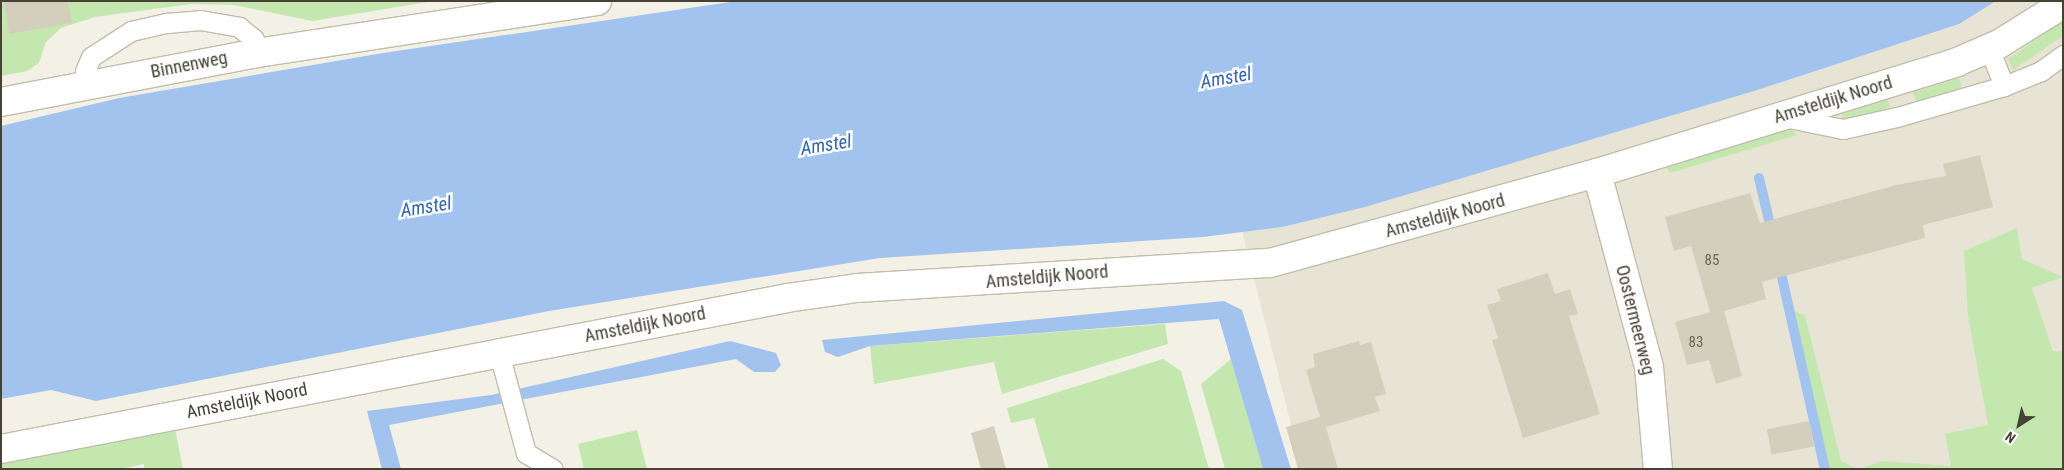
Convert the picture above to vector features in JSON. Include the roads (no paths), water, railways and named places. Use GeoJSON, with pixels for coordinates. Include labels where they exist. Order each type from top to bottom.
{"type":"FeatureCollection","features":[{"type":"Feature","properties":{"kind":"street","name":"Binnenweg"},"geometry":{"type":"LineString","coordinates":[[1,102],[257,52],[597,1]]}},
{"type":"Feature","properties":{"kind":"street","name":"Amsteldijk Noord"},"geometry":{"type":"LineString","coordinates":[[1,448],[498,353],[857,288],[1270,263],[1596,173],[1780,117],[1988,48],[2063,4]]}},
{"type":"Feature","properties":{"kind":"street","name":"Oostermeerweg"},"geometry":{"type":"LineString","coordinates":[[1596,173],[1649,367],[1658,469]]}},
{"type":"Feature","properties":{"kind":"lane"},"geometry":{"type":"LineString","coordinates":[[87,84],[85,71],[91,57],[131,31],[167,23],[200,20],[239,27],[254,39],[257,52]]}},
{"type":"Feature","properties":{"kind":"lane"},"geometry":{"type":"LineString","coordinates":[[1988,48],[2004,86]]}},
{"type":"Feature","properties":{"kind":"lane"},"geometry":{"type":"LineString","coordinates":[[1780,117],[1843,129],[2004,86],[2041,71],[2063,55]]}},
{"type":"Feature","properties":{"kind":"lane"},"geometry":{"type":"LineString","coordinates":[[498,353],[512,410],[526,453],[553,469]]}},
{"type":"Feature","properties":{"kind":"water","name":"Amstel"},"geometry":{"type":"Polygon","coordinates":[[[737,1],[1996,1],[1959,24],[1754,91],[1365,207],[1282,227],[1203,237],[880,258],[549,311],[96,401],[51,390],[1,399],[1,126],[119,98],[383,53],[737,1]]]}},
{"type":"Feature","properties":{"kind":"water"},"geometry":{"type":"Polygon","coordinates":[[[1224,301],[1242,310],[1291,469],[1263,469],[1219,319],[870,346],[838,357],[825,352],[822,340],[1224,301]]]}},
{"type":"Feature","properties":{"kind":"water"},"geometry":{"type":"Polygon","coordinates":[[[730,341],[776,353],[781,365],[775,372],[754,372],[736,359],[389,425],[401,469],[382,469],[367,411],[491,395],[730,341]]]}},
{"type":"Feature","properties":{"kind":"waterway"},"geometry":{"type":"LineString","coordinates":[[1759,178],[1772,233]]}},
{"type":"Feature","properties":{"kind":"waterway"},"geometry":{"type":"LineString","coordinates":[[1779,264],[1825,469]]}}]}
